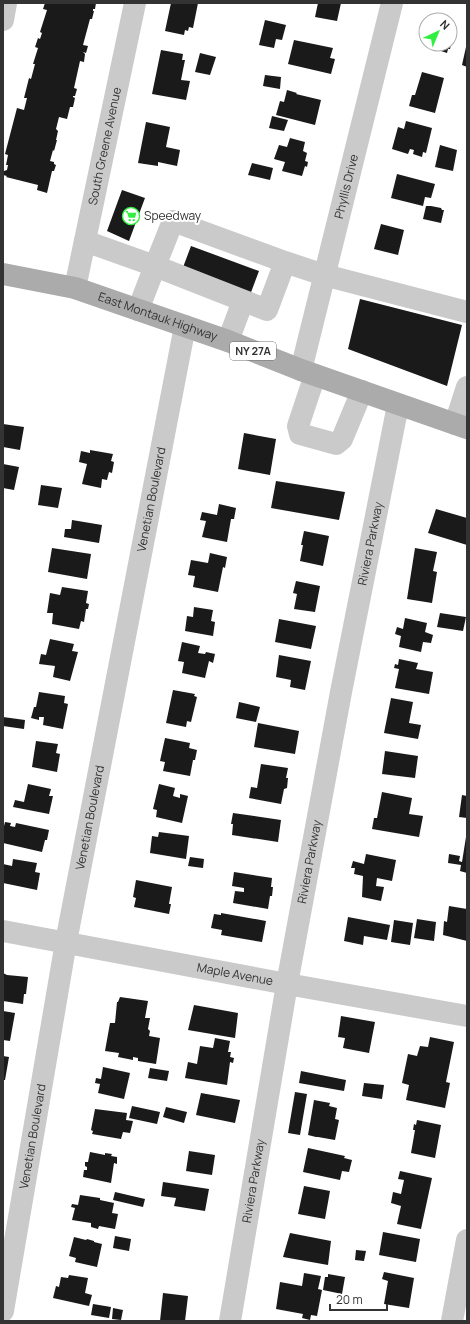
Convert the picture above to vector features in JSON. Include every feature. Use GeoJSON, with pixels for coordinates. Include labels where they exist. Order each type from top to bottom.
{"type":"FeatureCollection","features":[{"type":"Feature","properties":{"kind":"main road","name":"East Montauk Highway"},"geometry":{"type":"LineString","coordinates":[[3,274],[75,288],[228,341],[308,372],[461,426]]}},
{"type":"Feature","properties":{"kind":"street"},"geometry":{"type":"LineString","coordinates":[[3,20],[6,3]]}},
{"type":"Feature","properties":{"kind":"street","name":"South Greene Avenue"},"geometry":{"type":"LineString","coordinates":[[75,288],[135,3]]}},
{"type":"Feature","properties":{"kind":"street","name":"Phyllis Drive"},"geometry":{"type":"LineString","coordinates":[[362,391],[342,439],[336,444],[300,434],[298,426],[324,275],[392,3]]}},
{"type":"Feature","properties":{"kind":"street"},"geometry":{"type":"LineString","coordinates":[[138,310],[173,221],[324,275],[467,312]]}},
{"type":"Feature","properties":{"kind":"street"},"geometry":{"type":"LineString","coordinates":[[85,241],[155,266],[267,310],[285,262]]}},
{"type":"Feature","properties":{"kind":"street"},"geometry":{"type":"LineString","coordinates":[[228,341],[243,301]]}},
{"type":"Feature","properties":{"kind":"street","name":"Venetian Boulevard"},"geometry":{"type":"LineString","coordinates":[[3,1311],[66,942],[185,326]]}},
{"type":"Feature","properties":{"kind":"street"},"geometry":{"type":"LineString","coordinates":[[461,426],[467,387]]}},
{"type":"Feature","properties":{"kind":"street","name":"Riviera Parkway"},"geometry":{"type":"LineString","coordinates":[[230,1321],[287,984],[340,692],[398,404]]}},
{"type":"Feature","properties":{"kind":"street","name":"Maple Avenue"},"geometry":{"type":"LineString","coordinates":[[3,931],[467,1016]]}},
{"type":"Feature","properties":{"kind":"street"},"geometry":{"type":"LineString","coordinates":[[452,1321],[467,1240]]}},
{"type":"Feature","properties":{"kind":"building"},"geometry":{"type":"Polygon","coordinates":[[[45,3],[96,3],[83,45],[88,46],[86,53],[83,52],[85,54],[84,62],[80,61],[74,88],[77,89],[75,96],[73,96],[75,98],[73,107],[70,107],[67,119],[59,117],[56,129],[58,131],[57,140],[50,161],[54,162],[56,165],[54,171],[52,171],[47,193],[37,190],[38,185],[3,175],[4,171],[7,170],[8,165],[6,165],[8,155],[5,154],[17,108],[24,110],[27,98],[24,98],[29,78],[31,79],[35,64],[33,64],[38,48],[35,47],[38,38],[40,39],[42,33],[40,32],[47,10],[43,9],[45,3]]]}},
{"type":"Feature","properties":{"kind":"building"},"geometry":{"type":"Polygon","coordinates":[[[171,3],[198,3],[193,28],[189,27],[188,31],[185,30],[184,35],[165,31],[171,3]]]}},
{"type":"Feature","properties":{"kind":"building"},"geometry":{"type":"Polygon","coordinates":[[[318,3],[341,3],[337,21],[315,17],[318,3]]]}},
{"type":"Feature","properties":{"kind":"building"},"geometry":{"type":"Polygon","coordinates":[[[265,20],[286,25],[282,40],[276,39],[274,48],[259,45],[265,20]]]}},
{"type":"Feature","properties":{"kind":"building"},"geometry":{"type":"Polygon","coordinates":[[[294,40],[333,48],[330,58],[335,59],[331,74],[288,64],[294,40]]]}},
{"type":"Feature","properties":{"kind":"building"},"geometry":{"type":"Polygon","coordinates":[[[467,47],[467,67],[462,65],[467,47]]]}},
{"type":"Feature","properties":{"kind":"building"},"geometry":{"type":"Polygon","coordinates":[[[161,50],[183,54],[182,60],[185,60],[181,80],[190,81],[186,100],[152,94],[161,50]]]}},
{"type":"Feature","properties":{"kind":"building"},"geometry":{"type":"Polygon","coordinates":[[[200,53],[216,57],[210,75],[195,72],[200,53]]]}},
{"type":"Feature","properties":{"kind":"building"},"geometry":{"type":"Polygon","coordinates":[[[422,72],[444,78],[435,113],[409,106],[412,95],[415,95],[422,72]]]}},
{"type":"Feature","properties":{"kind":"building"},"geometry":{"type":"Polygon","coordinates":[[[265,75],[281,77],[280,89],[263,86],[265,75]]]}},
{"type":"Feature","properties":{"kind":"building"},"geometry":{"type":"Polygon","coordinates":[[[287,90],[297,93],[296,94],[321,100],[315,125],[276,115],[280,101],[284,102],[287,90]]]}},
{"type":"Feature","properties":{"kind":"building"},"geometry":{"type":"Polygon","coordinates":[[[272,116],[288,120],[284,131],[269,128],[272,116]]]}},
{"type":"Feature","properties":{"kind":"building"},"geometry":{"type":"Polygon","coordinates":[[[406,121],[432,128],[426,153],[423,152],[422,157],[413,154],[414,150],[410,149],[408,154],[392,149],[398,127],[404,129],[406,121]]]}},
{"type":"Feature","properties":{"kind":"building"},"geometry":{"type":"Polygon","coordinates":[[[146,122],[170,127],[166,147],[180,150],[177,166],[158,162],[158,166],[138,163],[146,122]]]}},
{"type":"Feature","properties":{"kind":"building"},"geometry":{"type":"Polygon","coordinates":[[[290,138],[305,142],[303,151],[307,153],[305,161],[308,162],[302,176],[282,171],[285,162],[274,159],[279,145],[287,147],[290,138]]]}},
{"type":"Feature","properties":{"kind":"building"},"geometry":{"type":"Polygon","coordinates":[[[440,145],[457,150],[453,171],[435,167],[440,145]]]}},
{"type":"Feature","properties":{"kind":"building"},"geometry":{"type":"Polygon","coordinates":[[[252,163],[273,168],[270,180],[248,175],[252,163]]]}},
{"type":"Feature","properties":{"kind":"building"},"geometry":{"type":"Polygon","coordinates":[[[397,174],[435,184],[431,198],[425,197],[423,206],[391,198],[397,174]]]}},
{"type":"Feature","properties":{"kind":"building"},"geometry":{"type":"Polygon","coordinates":[[[122,190],[145,198],[129,241],[107,231],[122,190]]]}},
{"type":"Feature","properties":{"kind":"building"},"geometry":{"type":"Polygon","coordinates":[[[426,206],[441,208],[444,210],[441,223],[423,219],[426,206]]]}},
{"type":"Feature","properties":{"kind":"building"},"geometry":{"type":"Polygon","coordinates":[[[381,224],[404,230],[398,255],[374,249],[381,224]]]}},
{"type":"Feature","properties":{"kind":"building"},"geometry":{"type":"Polygon","coordinates":[[[191,246],[259,271],[250,295],[182,270],[191,246]]]}},
{"type":"Feature","properties":{"kind":"building"},"geometry":{"type":"Polygon","coordinates":[[[360,299],[462,325],[447,386],[348,349],[360,299]]]}},
{"type":"Feature","properties":{"kind":"building"},"geometry":{"type":"Polygon","coordinates":[[[3,424],[24,427],[20,450],[3,447],[3,424]]]}},
{"type":"Feature","properties":{"kind":"building"},"geometry":{"type":"Polygon","coordinates":[[[244,433],[276,439],[270,475],[238,469],[244,433]]]}},
{"type":"Feature","properties":{"kind":"building"},"geometry":{"type":"Polygon","coordinates":[[[90,450],[113,454],[111,461],[114,462],[112,473],[109,472],[107,480],[102,479],[101,488],[82,484],[87,464],[79,462],[81,451],[90,453],[90,450]]]}},
{"type":"Feature","properties":{"kind":"building"},"geometry":{"type":"Polygon","coordinates":[[[3,464],[19,467],[14,490],[3,488],[3,464]]]}},
{"type":"Feature","properties":{"kind":"building"},"geometry":{"type":"Polygon","coordinates":[[[276,481],[345,492],[339,520],[271,508],[276,481]]]}},
{"type":"Feature","properties":{"kind":"building"},"geometry":{"type":"Polygon","coordinates":[[[41,485],[62,488],[58,508],[38,505],[41,485]]]}},
{"type":"Feature","properties":{"kind":"building"},"geometry":{"type":"Polygon","coordinates":[[[219,504],[236,508],[234,519],[231,519],[227,542],[202,537],[206,521],[200,520],[202,512],[217,515],[219,504]]]}},
{"type":"Feature","properties":{"kind":"building"},"geometry":{"type":"Polygon","coordinates":[[[436,509],[467,518],[467,545],[428,533],[436,509]]]}},
{"type":"Feature","properties":{"kind":"building"},"geometry":{"type":"Polygon","coordinates":[[[72,520],[102,525],[99,543],[64,537],[65,529],[71,529],[72,520]]]}},
{"type":"Feature","properties":{"kind":"building"},"geometry":{"type":"Polygon","coordinates":[[[304,531],[329,536],[323,566],[300,561],[304,531]]]}},
{"type":"Feature","properties":{"kind":"building"},"geometry":{"type":"Polygon","coordinates":[[[52,548],[91,554],[87,579],[48,572],[52,548]]]}},
{"type":"Feature","properties":{"kind":"building"},"geometry":{"type":"Polygon","coordinates":[[[415,548],[437,552],[433,571],[437,572],[432,603],[407,599],[415,548]]]}},
{"type":"Feature","properties":{"kind":"building"},"geometry":{"type":"Polygon","coordinates":[[[210,553],[227,557],[225,568],[223,567],[218,592],[193,587],[195,576],[188,575],[191,560],[208,563],[210,553]]]}},
{"type":"Feature","properties":{"kind":"building"},"geometry":{"type":"Polygon","coordinates":[[[296,581],[320,586],[315,612],[294,609],[297,594],[293,593],[296,581]]]}},
{"type":"Feature","properties":{"kind":"building"},"geometry":{"type":"Polygon","coordinates":[[[62,587],[88,591],[86,603],[89,604],[88,609],[86,609],[84,622],[81,621],[79,629],[52,624],[53,613],[47,613],[50,593],[60,595],[62,587]]]}},
{"type":"Feature","properties":{"kind":"building"},"geometry":{"type":"Polygon","coordinates":[[[194,607],[213,610],[211,621],[215,622],[213,636],[185,631],[187,616],[193,617],[194,607]]]}},
{"type":"Feature","properties":{"kind":"building"},"geometry":{"type":"Polygon","coordinates":[[[440,613],[466,617],[463,631],[437,627],[440,613]]]}},
{"type":"Feature","properties":{"kind":"building"},"geometry":{"type":"Polygon","coordinates":[[[405,618],[427,623],[425,632],[433,635],[431,643],[423,642],[421,652],[399,647],[401,636],[395,634],[397,627],[403,629],[405,618]]]}},
{"type":"Feature","properties":{"kind":"building"},"geometry":{"type":"Polygon","coordinates":[[[279,619],[316,626],[311,649],[275,642],[279,619]]]}},
{"type":"Feature","properties":{"kind":"building"},"geometry":{"type":"Polygon","coordinates":[[[50,639],[74,644],[72,651],[78,652],[70,681],[53,677],[55,666],[39,664],[41,654],[46,655],[50,639]]]}},
{"type":"Feature","properties":{"kind":"building"},"geometry":{"type":"Polygon","coordinates":[[[182,642],[200,646],[198,653],[205,654],[206,652],[215,654],[213,663],[209,661],[205,678],[182,673],[184,662],[178,661],[182,642]]]}},
{"type":"Feature","properties":{"kind":"building"},"geometry":{"type":"Polygon","coordinates":[[[279,655],[311,661],[305,690],[290,687],[291,680],[276,677],[279,655]]]}},
{"type":"Feature","properties":{"kind":"building"},"geometry":{"type":"Polygon","coordinates":[[[399,659],[418,663],[416,669],[433,672],[429,694],[395,688],[399,669],[394,668],[395,664],[398,665],[399,659]]]}},
{"type":"Feature","properties":{"kind":"building"},"geometry":{"type":"Polygon","coordinates":[[[173,690],[195,694],[194,696],[197,697],[191,722],[187,721],[186,727],[166,723],[173,690]]]}},
{"type":"Feature","properties":{"kind":"building"},"geometry":{"type":"Polygon","coordinates":[[[39,692],[65,696],[64,703],[68,704],[63,729],[43,725],[44,717],[39,717],[39,720],[31,718],[34,707],[36,707],[39,692]]]}},
{"type":"Feature","properties":{"kind":"building"},"geometry":{"type":"Polygon","coordinates":[[[391,698],[413,702],[409,723],[421,725],[418,739],[384,733],[391,698]]]}},
{"type":"Feature","properties":{"kind":"building"},"geometry":{"type":"Polygon","coordinates":[[[239,702],[260,707],[256,722],[236,718],[239,702]]]}},
{"type":"Feature","properties":{"kind":"building"},"geometry":{"type":"Polygon","coordinates":[[[3,717],[25,720],[24,729],[3,726],[3,717]]]}},
{"type":"Feature","properties":{"kind":"building"},"geometry":{"type":"Polygon","coordinates":[[[258,723],[299,731],[295,754],[254,747],[258,723]]]}},
{"type":"Feature","properties":{"kind":"building"},"geometry":{"type":"Polygon","coordinates":[[[165,738],[190,743],[189,748],[197,750],[195,760],[193,760],[190,776],[163,771],[165,762],[160,761],[165,738]]]}},
{"type":"Feature","properties":{"kind":"building"},"geometry":{"type":"Polygon","coordinates":[[[36,741],[58,744],[56,753],[60,754],[57,772],[32,767],[36,741]]]}},
{"type":"Feature","properties":{"kind":"building"},"geometry":{"type":"Polygon","coordinates":[[[385,751],[418,756],[415,778],[382,774],[385,751]]]}},
{"type":"Feature","properties":{"kind":"building"},"geometry":{"type":"Polygon","coordinates":[[[261,764],[288,768],[286,778],[288,778],[287,788],[284,789],[281,804],[249,798],[251,787],[257,788],[261,764]]]}},
{"type":"Feature","properties":{"kind":"building"},"geometry":{"type":"Polygon","coordinates":[[[28,784],[51,789],[49,796],[53,796],[49,814],[13,807],[15,800],[24,802],[28,784]]]}},
{"type":"Feature","properties":{"kind":"building"},"geometry":{"type":"Polygon","coordinates":[[[159,784],[175,788],[173,796],[180,798],[180,794],[188,796],[182,823],[156,817],[157,810],[153,809],[159,784]]]}},
{"type":"Feature","properties":{"kind":"building"},"geometry":{"type":"Polygon","coordinates":[[[382,792],[412,798],[409,814],[423,816],[419,837],[372,829],[374,818],[377,818],[382,792]]]}},
{"type":"Feature","properties":{"kind":"building"},"geometry":{"type":"Polygon","coordinates":[[[462,795],[467,796],[467,818],[459,817],[462,795]]]}},
{"type":"Feature","properties":{"kind":"building"},"geometry":{"type":"Polygon","coordinates":[[[233,813],[281,820],[278,842],[232,835],[233,824],[231,824],[233,813]]]}},
{"type":"Feature","properties":{"kind":"building"},"geometry":{"type":"Polygon","coordinates":[[[5,822],[11,823],[10,826],[15,827],[16,823],[49,830],[42,852],[3,843],[3,830],[5,822]]]}},
{"type":"Feature","properties":{"kind":"building"},"geometry":{"type":"Polygon","coordinates":[[[159,832],[189,836],[186,859],[150,853],[152,836],[158,837],[159,832]]]}},
{"type":"Feature","properties":{"kind":"building"},"geometry":{"type":"Polygon","coordinates":[[[466,837],[467,873],[460,871],[461,865],[448,863],[449,854],[460,856],[459,861],[462,862],[466,837]]]}},
{"type":"Feature","properties":{"kind":"building"},"geometry":{"type":"Polygon","coordinates":[[[366,854],[396,860],[392,881],[377,878],[376,886],[384,887],[381,901],[362,897],[363,876],[354,874],[355,868],[351,868],[353,861],[364,864],[366,854]]]}},
{"type":"Feature","properties":{"kind":"building"},"geometry":{"type":"Polygon","coordinates":[[[190,857],[204,859],[203,868],[188,866],[190,857]]]}},
{"type":"Feature","properties":{"kind":"building"},"geometry":{"type":"Polygon","coordinates":[[[13,859],[37,863],[35,872],[40,873],[37,890],[3,883],[3,864],[12,866],[13,859]]]}},
{"type":"Feature","properties":{"kind":"building"},"geometry":{"type":"Polygon","coordinates":[[[234,872],[272,878],[272,896],[270,896],[268,909],[233,903],[235,891],[244,892],[244,888],[232,886],[234,872]]]}},
{"type":"Feature","properties":{"kind":"building"},"geometry":{"type":"Polygon","coordinates":[[[136,880],[172,887],[169,914],[134,907],[136,898],[133,897],[136,880]]]}},
{"type":"Feature","properties":{"kind":"building"},"geometry":{"type":"Polygon","coordinates":[[[449,906],[467,909],[467,941],[443,935],[444,921],[447,922],[449,906]]]}},
{"type":"Feature","properties":{"kind":"building"},"geometry":{"type":"Polygon","coordinates":[[[221,913],[266,921],[262,942],[221,935],[222,930],[211,928],[214,914],[221,915],[221,913]]]}},
{"type":"Feature","properties":{"kind":"building"},"geometry":{"type":"Polygon","coordinates":[[[348,917],[390,925],[387,940],[364,936],[363,945],[344,941],[348,917]]]}},
{"type":"Feature","properties":{"kind":"building"},"geometry":{"type":"Polygon","coordinates":[[[417,919],[436,922],[434,941],[414,938],[417,919]]]}},
{"type":"Feature","properties":{"kind":"building"},"geometry":{"type":"Polygon","coordinates":[[[394,920],[413,923],[410,945],[391,942],[394,920]]]}},
{"type":"Feature","properties":{"kind":"building"},"geometry":{"type":"Polygon","coordinates":[[[3,973],[7,975],[28,977],[23,1004],[3,1001],[3,973]]]}},
{"type":"Feature","properties":{"kind":"building"},"geometry":{"type":"Polygon","coordinates":[[[120,997],[148,1001],[145,1018],[150,1018],[148,1029],[150,1031],[149,1036],[160,1038],[156,1064],[138,1061],[138,1058],[133,1057],[133,1060],[118,1057],[119,1053],[105,1051],[110,1023],[115,1023],[117,1002],[120,997]]]}},
{"type":"Feature","properties":{"kind":"building"},"geometry":{"type":"Polygon","coordinates":[[[194,1005],[238,1013],[235,1038],[188,1030],[194,1005]]]}},
{"type":"Feature","properties":{"kind":"building"},"geometry":{"type":"Polygon","coordinates":[[[3,1011],[15,1013],[10,1041],[3,1040],[3,1011]]]}},
{"type":"Feature","properties":{"kind":"building"},"geometry":{"type":"Polygon","coordinates":[[[341,1016],[375,1022],[369,1053],[343,1048],[345,1038],[338,1037],[341,1016]]]}},
{"type":"Feature","properties":{"kind":"building"},"geometry":{"type":"Polygon","coordinates":[[[430,1037],[454,1042],[446,1082],[450,1083],[445,1108],[406,1100],[409,1085],[402,1083],[408,1054],[417,1056],[420,1046],[428,1047],[430,1037]]]}},
{"type":"Feature","properties":{"kind":"building"},"geometry":{"type":"Polygon","coordinates":[[[215,1038],[230,1041],[228,1052],[231,1052],[230,1057],[234,1058],[233,1063],[230,1062],[227,1085],[185,1078],[188,1062],[197,1064],[200,1046],[213,1048],[215,1038]]]}},
{"type":"Feature","properties":{"kind":"building"},"geometry":{"type":"Polygon","coordinates":[[[3,1056],[9,1057],[5,1080],[3,1080],[3,1056]]]}},
{"type":"Feature","properties":{"kind":"building"},"geometry":{"type":"Polygon","coordinates":[[[103,1067],[130,1073],[124,1099],[98,1093],[100,1084],[95,1083],[96,1078],[101,1079],[103,1067]]]}},
{"type":"Feature","properties":{"kind":"building"},"geometry":{"type":"Polygon","coordinates":[[[150,1068],[169,1071],[167,1081],[148,1078],[150,1068]]]}},
{"type":"Feature","properties":{"kind":"building"},"geometry":{"type":"Polygon","coordinates":[[[301,1071],[346,1080],[344,1091],[299,1083],[301,1071]]]}},
{"type":"Feature","properties":{"kind":"building"},"geometry":{"type":"Polygon","coordinates":[[[364,1083],[384,1085],[382,1099],[362,1096],[364,1083]]]}},
{"type":"Feature","properties":{"kind":"building"},"geometry":{"type":"Polygon","coordinates":[[[295,1092],[307,1094],[300,1135],[288,1133],[295,1092]]]}},
{"type":"Feature","properties":{"kind":"building"},"geometry":{"type":"Polygon","coordinates":[[[201,1093],[240,1100],[235,1123],[196,1115],[201,1093]]]}},
{"type":"Feature","properties":{"kind":"building"},"geometry":{"type":"Polygon","coordinates":[[[314,1100],[330,1103],[329,1106],[337,1108],[335,1119],[339,1120],[335,1140],[308,1135],[314,1100]]]}},
{"type":"Feature","properties":{"kind":"building"},"geometry":{"type":"Polygon","coordinates":[[[132,1106],[160,1112],[157,1124],[129,1118],[132,1106]]]}},
{"type":"Feature","properties":{"kind":"building"},"geometry":{"type":"Polygon","coordinates":[[[166,1107],[187,1112],[184,1123],[163,1117],[166,1107]]]}},
{"type":"Feature","properties":{"kind":"building"},"geometry":{"type":"Polygon","coordinates":[[[95,1109],[127,1113],[126,1120],[133,1121],[130,1133],[123,1132],[121,1139],[92,1134],[93,1131],[91,1130],[95,1109]]]}},
{"type":"Feature","properties":{"kind":"building"},"geometry":{"type":"Polygon","coordinates":[[[417,1120],[441,1125],[435,1158],[411,1153],[415,1130],[413,1130],[414,1124],[416,1125],[417,1120]]]}},
{"type":"Feature","properties":{"kind":"building"},"geometry":{"type":"Polygon","coordinates":[[[308,1148],[345,1156],[344,1158],[352,1160],[349,1172],[342,1171],[340,1180],[303,1172],[308,1148]]]}},
{"type":"Feature","properties":{"kind":"building"},"geometry":{"type":"Polygon","coordinates":[[[189,1151],[215,1155],[212,1175],[186,1171],[189,1151]]]}},
{"type":"Feature","properties":{"kind":"building"},"geometry":{"type":"Polygon","coordinates":[[[90,1152],[105,1155],[105,1153],[112,1154],[111,1156],[117,1157],[117,1164],[114,1163],[111,1183],[83,1177],[84,1170],[87,1170],[85,1162],[88,1162],[90,1152]]]}},
{"type":"Feature","properties":{"kind":"building"},"geometry":{"type":"Polygon","coordinates":[[[400,1171],[432,1178],[421,1229],[397,1224],[401,1206],[391,1203],[393,1192],[401,1194],[404,1180],[398,1179],[400,1171]]]}},
{"type":"Feature","properties":{"kind":"building"},"geometry":{"type":"Polygon","coordinates":[[[163,1182],[209,1189],[205,1211],[174,1206],[176,1198],[161,1196],[163,1182]]]}},
{"type":"Feature","properties":{"kind":"building"},"geometry":{"type":"Polygon","coordinates":[[[304,1186],[330,1191],[325,1219],[298,1214],[304,1186]]]}},
{"type":"Feature","properties":{"kind":"building"},"geometry":{"type":"Polygon","coordinates":[[[115,1192],[145,1199],[143,1207],[113,1200],[115,1192]]]}},
{"type":"Feature","properties":{"kind":"building"},"geometry":{"type":"Polygon","coordinates":[[[80,1195],[100,1198],[100,1200],[114,1203],[112,1213],[118,1214],[115,1229],[99,1226],[98,1229],[91,1227],[91,1223],[72,1220],[75,1208],[71,1207],[72,1204],[78,1205],[80,1195]]]}},
{"type":"Feature","properties":{"kind":"building"},"geometry":{"type":"Polygon","coordinates":[[[383,1232],[420,1239],[416,1262],[379,1255],[383,1232]]]}},
{"type":"Feature","properties":{"kind":"building"},"geometry":{"type":"Polygon","coordinates":[[[290,1233],[331,1241],[328,1265],[283,1257],[290,1233]]]}},
{"type":"Feature","properties":{"kind":"building"},"geometry":{"type":"Polygon","coordinates":[[[115,1236],[131,1239],[129,1251],[113,1248],[115,1236]]]}},
{"type":"Feature","properties":{"kind":"building"},"geometry":{"type":"Polygon","coordinates":[[[74,1237],[87,1239],[102,1244],[97,1267],[75,1262],[76,1258],[69,1256],[74,1237]]]}},
{"type":"Feature","properties":{"kind":"building"},"geometry":{"type":"Polygon","coordinates":[[[356,1250],[366,1251],[364,1261],[355,1260],[356,1250]]]}},
{"type":"Feature","properties":{"kind":"building"},"geometry":{"type":"Polygon","coordinates":[[[384,1272],[414,1278],[409,1308],[384,1304],[388,1281],[382,1279],[384,1272]]]}},
{"type":"Feature","properties":{"kind":"building"},"geometry":{"type":"Polygon","coordinates":[[[304,1273],[321,1276],[318,1289],[322,1290],[317,1316],[311,1315],[310,1320],[302,1318],[303,1314],[276,1309],[280,1282],[302,1286],[304,1273]]]}},
{"type":"Feature","properties":{"kind":"building"},"geometry":{"type":"Polygon","coordinates":[[[328,1274],[345,1277],[342,1294],[323,1290],[325,1277],[328,1277],[328,1274]]]}},
{"type":"Feature","properties":{"kind":"building"},"geometry":{"type":"Polygon","coordinates":[[[69,1275],[88,1278],[85,1293],[92,1295],[89,1306],[53,1298],[56,1286],[59,1287],[61,1277],[68,1278],[69,1275]]]}},
{"type":"Feature","properties":{"kind":"building"},"geometry":{"type":"Polygon","coordinates":[[[163,1293],[188,1296],[185,1321],[160,1321],[163,1293]]]}},
{"type":"Feature","properties":{"kind":"building"},"geometry":{"type":"Polygon","coordinates":[[[93,1304],[111,1307],[109,1318],[91,1315],[93,1304]]]}},
{"type":"Feature","properties":{"kind":"building"},"geometry":{"type":"Polygon","coordinates":[[[113,1308],[123,1310],[121,1320],[112,1319],[113,1308]]]}},
{"type":"Feature","properties":{"kind":"place","name":"Speedway"},"geometry":{"type":"Point","coordinates":[131,216]}}]}
